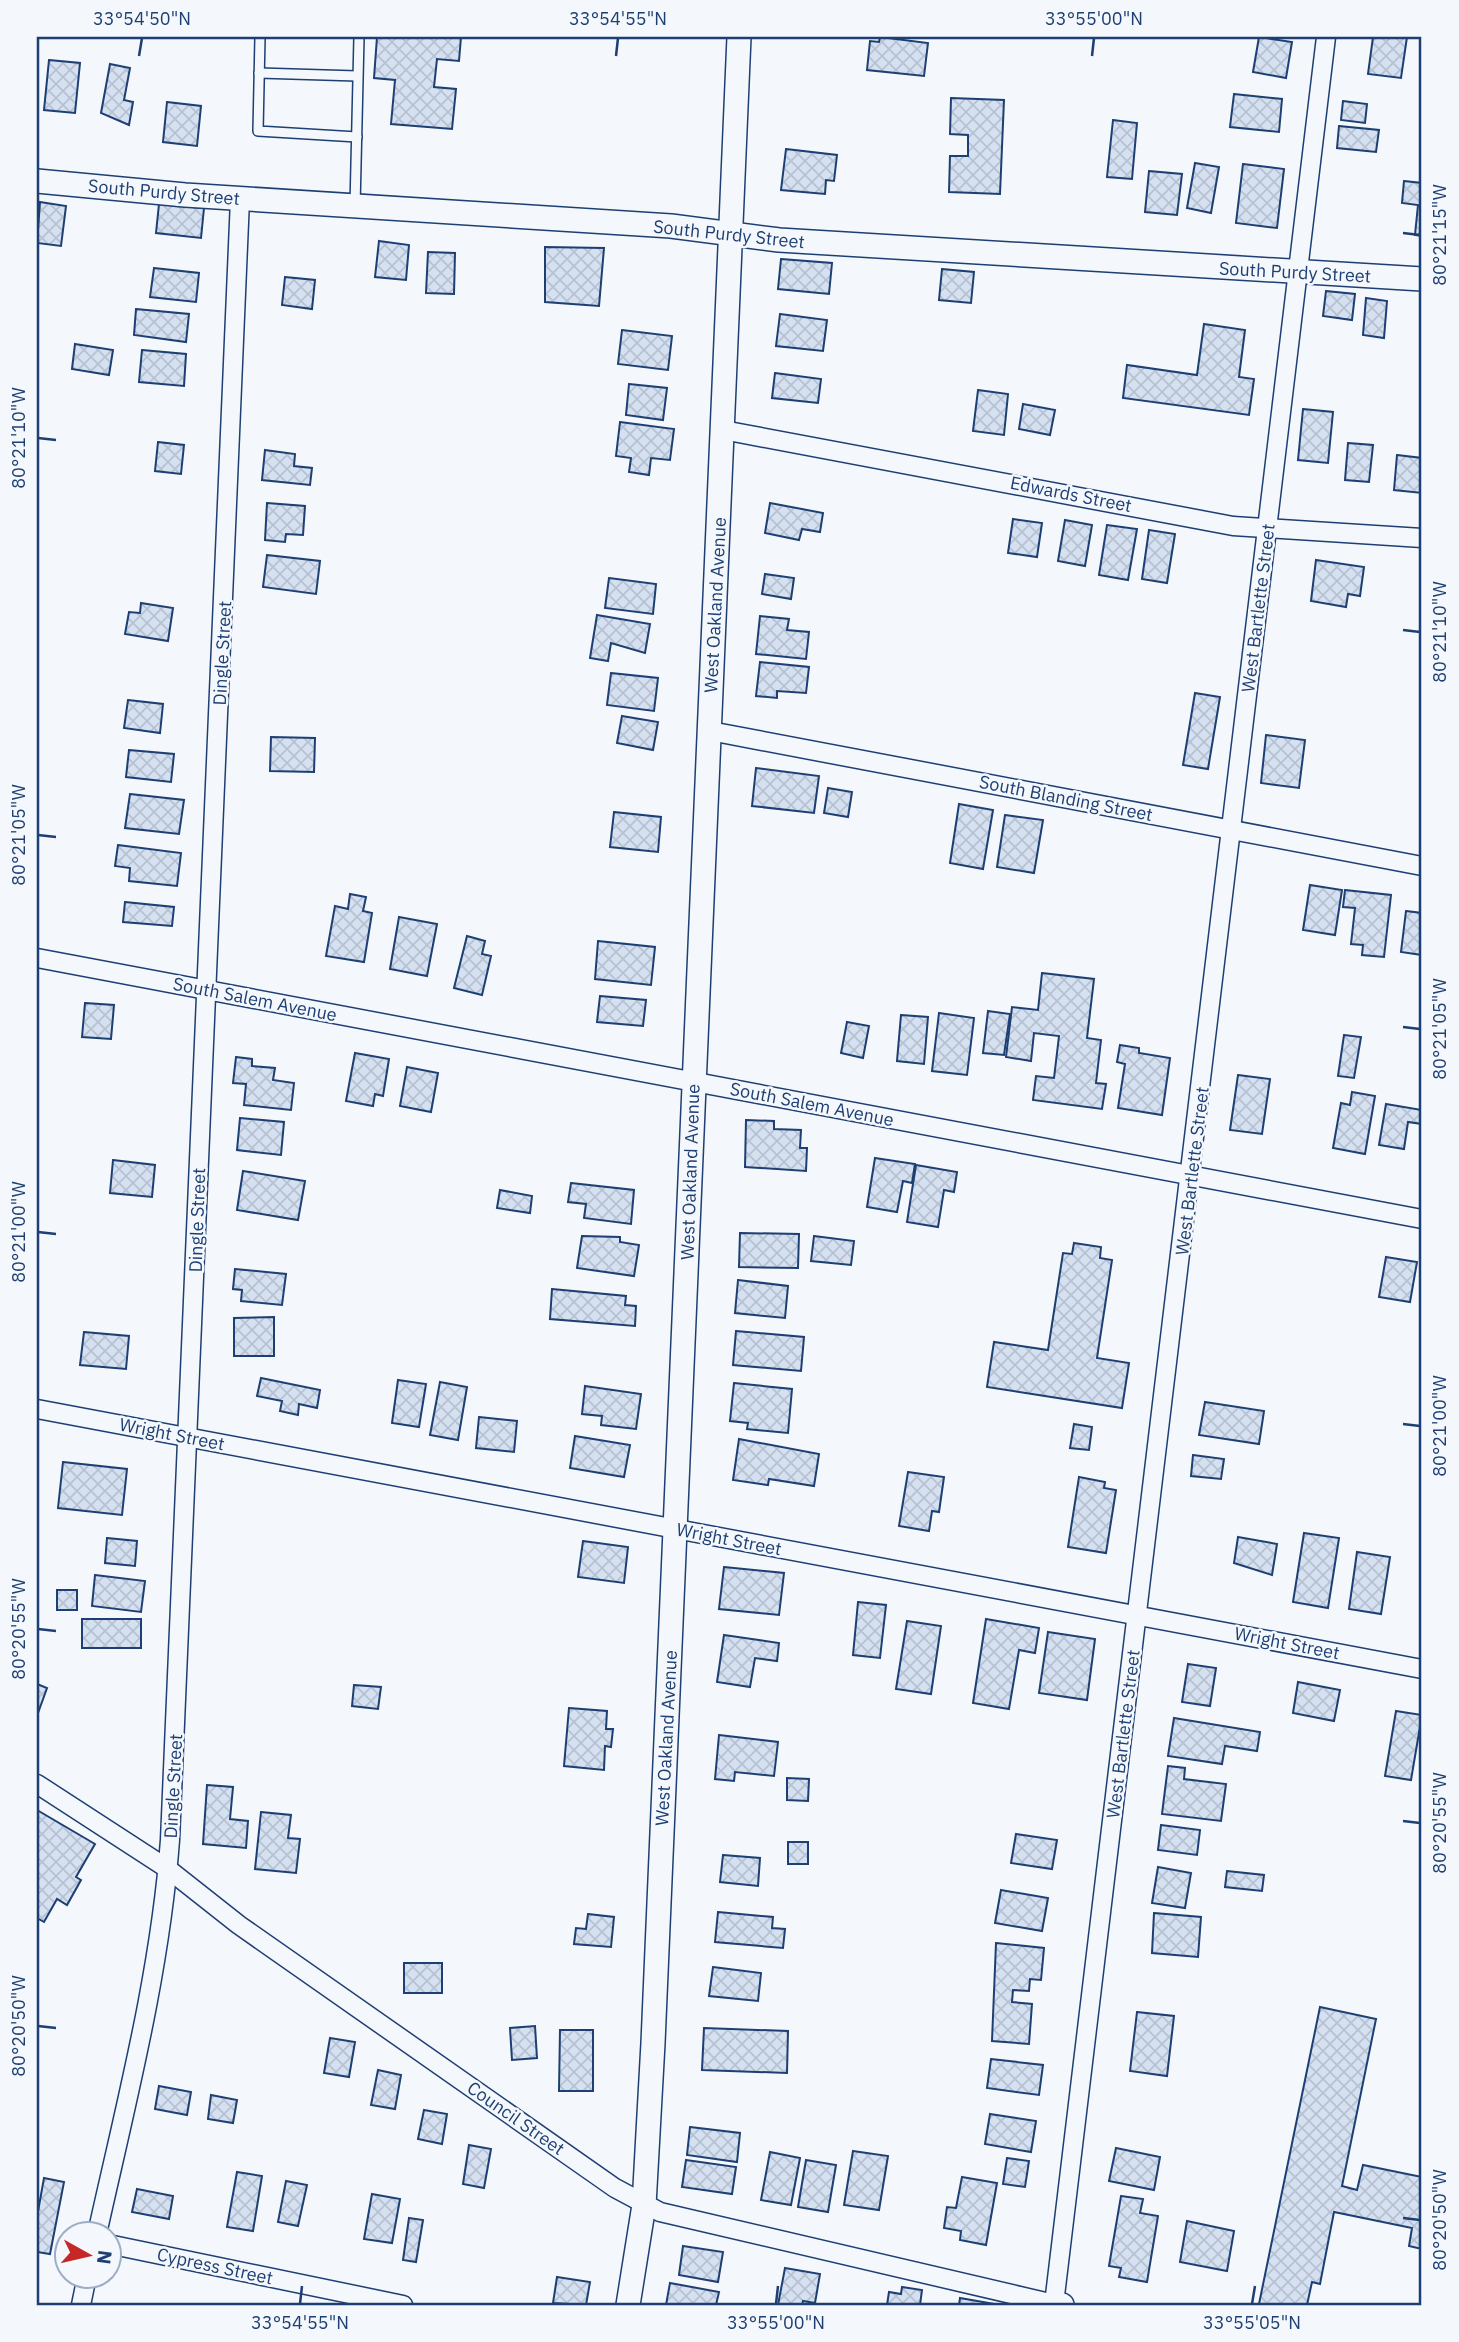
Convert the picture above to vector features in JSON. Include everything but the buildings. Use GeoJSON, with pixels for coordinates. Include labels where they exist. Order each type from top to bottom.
{"type":"FeatureCollection","features":[{"type":"Feature","properties":{"kind":"street","name":"West Oakland Avenue"},"geometry":{"type":"LineString","coordinates":[[628,2305],[644,2205],[676,1529],[738,37]]}},
{"type":"Feature","properties":{"kind":"street","name":"West Bartlette Street"},"geometry":{"type":"LineString","coordinates":[[1057,2305],[1326,37]]}},
{"type":"Feature","properties":{"kind":"street","name":"South Purdy Street"},"geometry":{"type":"LineString","coordinates":[[37,181],[240,199],[671,226],[779,240],[1422,279]]}},
{"type":"Feature","properties":{"kind":"street","name":"Dingle Street"},"geometry":{"type":"LineString","coordinates":[[100,2220],[150,1998],[168,1870],[240,199]]}},
{"type":"Feature","properties":{"kind":"street","name":"Edwards Street"},"geometry":{"type":"LineString","coordinates":[[723,430],[1267,530],[1422,538]]}},
{"type":"Feature","properties":{"kind":"street","name":"South Blanding Street"},"geometry":{"type":"LineString","coordinates":[[710,731],[1422,866]]}},
{"type":"Feature","properties":{"kind":"street","name":"South Salem Avenue"},"geometry":{"type":"LineString","coordinates":[[37,958],[1422,1219]]}},
{"type":"Feature","properties":{"kind":"street","name":"Wright Street"},"geometry":{"type":"LineString","coordinates":[[37,1409],[1422,1669]]}},
{"type":"Feature","properties":{"kind":"street","name":"Council Street"},"geometry":{"type":"LineString","coordinates":[[37,1784],[168,1870],[239,1925],[615,2188],[644,2205],[767,2239],[1057,2305]]}},
{"type":"Feature","properties":{"kind":"street","name":"Cypress Street"},"geometry":{"type":"LineString","coordinates":[[122,2248],[403,2305]]}},
{"type":"Feature","properties":{"kind":"lane"},"geometry":{"type":"LineString","coordinates":[[260,37],[258,131],[357,137]]}},
{"type":"Feature","properties":{"kind":"lane"},"geometry":{"type":"LineString","coordinates":[[355,206],[359,37]]}},
{"type":"Feature","properties":{"kind":"lane"},"geometry":{"type":"LineString","coordinates":[[259,72],[358,76]]}}]}
